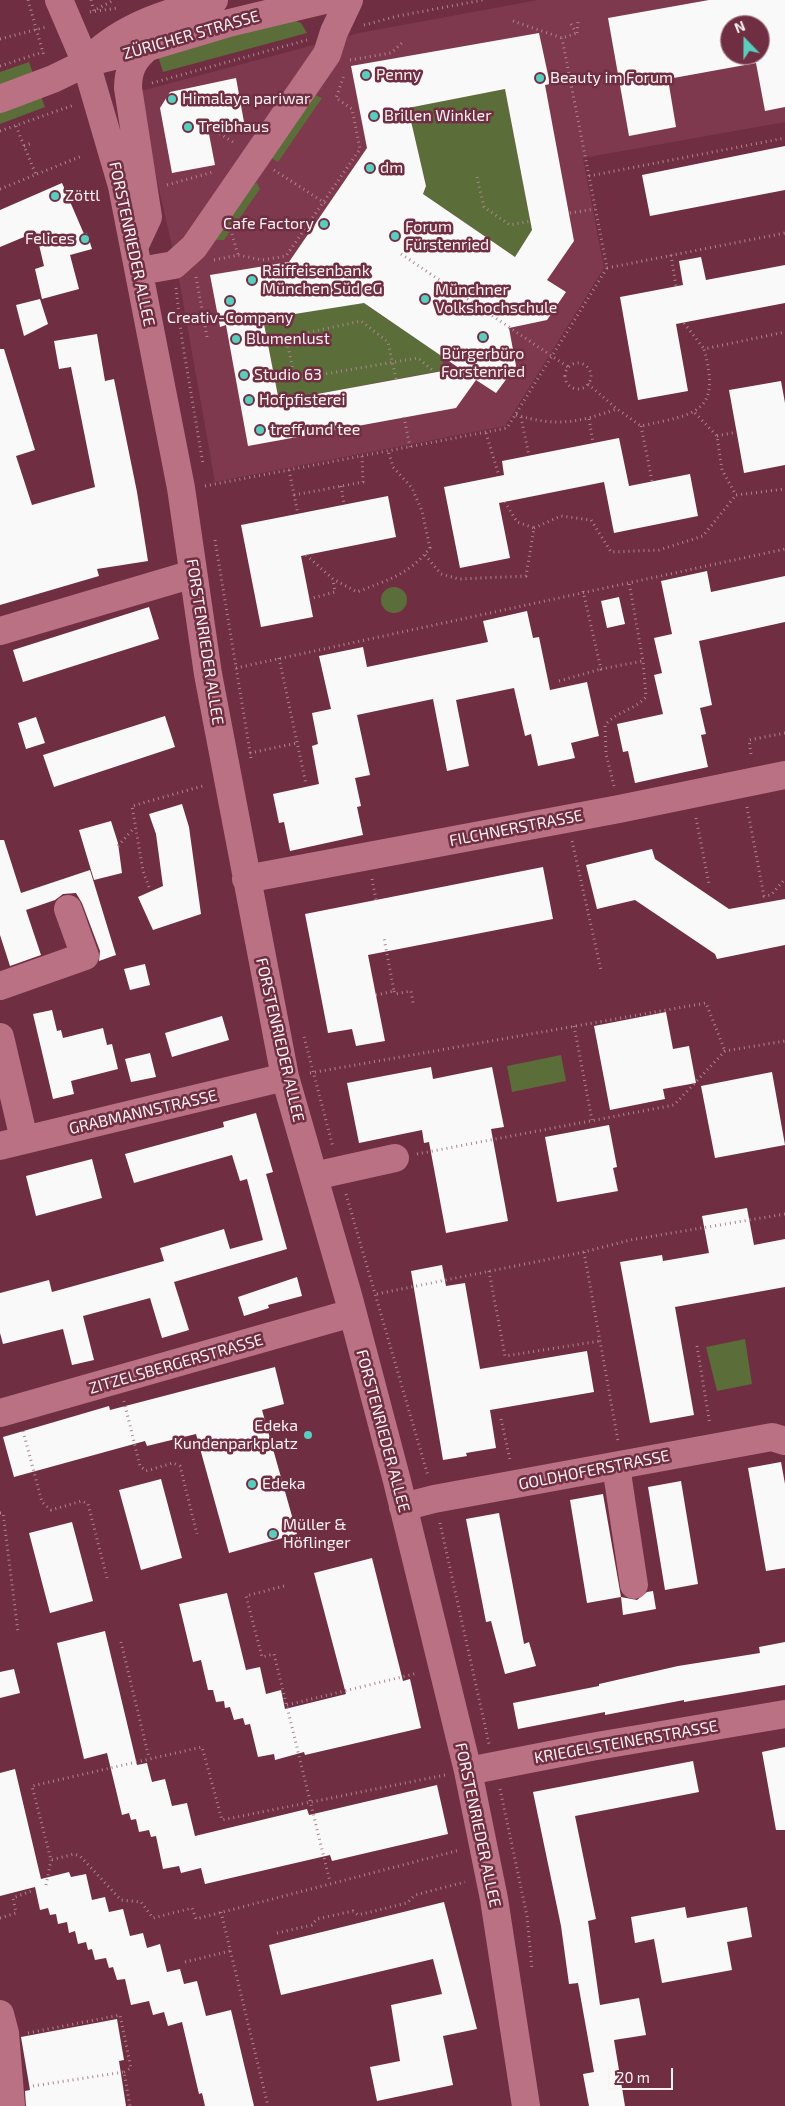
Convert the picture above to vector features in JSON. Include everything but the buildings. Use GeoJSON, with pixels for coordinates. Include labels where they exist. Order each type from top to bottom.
{"type":"FeatureCollection","features":[{"type":"Feature","properties":{"kind":"street","name":"FORSTENRIEDER ALLEE"},"geometry":{"type":"LineString","coordinates":[[59,0],[86,63],[122,186],[181,488],[193,574],[228,778],[285,1077],[352,1313],[403,1507],[468,1770],[494,1899],[526,2106]]}},
{"type":"Feature","properties":{"kind":"street","name":"ZÜRICHER STRASSE"},"geometry":{"type":"LineString","coordinates":[[86,63],[106,43],[131,29],[150,20],[214,0]]}},
{"type":"Feature","properties":{"kind":"street","name":"ZÜRICHER STRASSE"},"geometry":{"type":"LineString","coordinates":[[0,100],[53,79],[86,63],[146,48],[225,24],[325,0]]}},
{"type":"Feature","properties":{"kind":"street"},"geometry":{"type":"LineString","coordinates":[[146,48],[128,72],[128,88],[148,217],[137,258],[174,265],[194,247],[327,54],[334,32],[349,0]]}},
{"type":"Feature","properties":{"kind":"street"},"geometry":{"type":"LineString","coordinates":[[294,7],[317,10],[329,19],[334,32]]}},
{"type":"Feature","properties":{"kind":"street"},"geometry":{"type":"LineString","coordinates":[[0,631],[193,574]]}},
{"type":"Feature","properties":{"kind":"street","name":"FILCHNERSTRASSE"},"geometry":{"type":"LineString","coordinates":[[246,879],[619,809],[785,775]]}},
{"type":"Feature","properties":{"kind":"street"},"geometry":{"type":"LineString","coordinates":[[0,986],[85,956],[68,909]]}},
{"type":"Feature","properties":{"kind":"street"},"geometry":{"type":"LineString","coordinates":[[0,1037],[12,1142]]}},
{"type":"Feature","properties":{"kind":"street","name":"GRABMANNSTRASSE"},"geometry":{"type":"LineString","coordinates":[[12,1142],[285,1077]]}},
{"type":"Feature","properties":{"kind":"street"},"geometry":{"type":"LineString","coordinates":[[314,1176],[395,1158]]}},
{"type":"Feature","properties":{"kind":"street","name":"ZITZELSBERGERSTRASSE"},"geometry":{"type":"LineString","coordinates":[[8,1411],[119,1381],[352,1313]]}},
{"type":"Feature","properties":{"kind":"street","name":"GOLDHOFERSTRASSE"},"geometry":{"type":"LineString","coordinates":[[403,1507],[434,1499],[516,1486],[772,1437],[785,1441]]}},
{"type":"Feature","properties":{"kind":"street"},"geometry":{"type":"LineString","coordinates":[[619,1466],[634,1585]]}},
{"type":"Feature","properties":{"kind":"street","name":"KRIEGELSTEINERSTRASSE"},"geometry":{"type":"LineString","coordinates":[[468,1770],[785,1714]]}},
{"type":"Feature","properties":{"kind":"street"},"geometry":{"type":"LineString","coordinates":[[0,2014],[5,2034],[11,2106]]}},
{"type":"Feature","properties":{"kind":"path"},"geometry":{"type":"LineString","coordinates":[[0,39],[36,30],[28,0]]}},
{"type":"Feature","properties":{"kind":"path"},"geometry":{"type":"LineString","coordinates":[[91,0],[94,11],[114,0]]}},
{"type":"Feature","properties":{"kind":"path"},"geometry":{"type":"LineString","coordinates":[[513,21],[562,38],[577,33]]}},
{"type":"Feature","properties":{"kind":"path"},"geometry":{"type":"LineString","coordinates":[[577,33],[578,22]]}},
{"type":"Feature","properties":{"kind":"path"},"geometry":{"type":"LineString","coordinates":[[571,24],[577,33]]}},
{"type":"Feature","properties":{"kind":"path"},"geometry":{"type":"LineString","coordinates":[[181,488],[206,486],[507,428],[607,268],[562,38]]}},
{"type":"Feature","properties":{"kind":"path"},"geometry":{"type":"LineString","coordinates":[[349,61],[391,53],[404,41]]}},
{"type":"Feature","properties":{"kind":"path"},"geometry":{"type":"LineString","coordinates":[[301,42],[303,48]]}},
{"type":"Feature","properties":{"kind":"path"},"geometry":{"type":"LineString","coordinates":[[0,66],[43,52]]}},
{"type":"Feature","properties":{"kind":"path"},"geometry":{"type":"LineString","coordinates":[[211,261],[238,255],[262,260],[286,256],[326,204],[360,149],[352,109],[336,98],[346,70]]}},
{"type":"Feature","properties":{"kind":"path"},"geometry":{"type":"LineString","coordinates":[[0,131],[63,108]]}},
{"type":"Feature","properties":{"kind":"path"},"geometry":{"type":"LineString","coordinates":[[208,131],[212,125]]}},
{"type":"Feature","properties":{"kind":"path"},"geometry":{"type":"LineString","coordinates":[[16,126],[36,175]]}},
{"type":"Feature","properties":{"kind":"path"},"geometry":{"type":"LineString","coordinates":[[229,151],[240,135]]}},
{"type":"Feature","properties":{"kind":"path"},"geometry":{"type":"LineString","coordinates":[[589,176],[785,138]]}},
{"type":"Feature","properties":{"kind":"path"},"geometry":{"type":"LineString","coordinates":[[24,146],[32,143]]}},
{"type":"Feature","properties":{"kind":"path"},"geometry":{"type":"LineString","coordinates":[[0,189],[82,156]]}},
{"type":"Feature","properties":{"kind":"path"},"geometry":{"type":"LineString","coordinates":[[145,191],[212,174],[218,166]]}},
{"type":"Feature","properties":{"kind":"path"},"geometry":{"type":"LineString","coordinates":[[477,177],[484,207],[510,225],[531,221]]}},
{"type":"Feature","properties":{"kind":"path"},"geometry":{"type":"LineString","coordinates":[[570,214],[595,209]]}},
{"type":"Feature","properties":{"kind":"path"},"geometry":{"type":"LineString","coordinates":[[607,268],[785,233]]}},
{"type":"Feature","properties":{"kind":"path"},"geometry":{"type":"LineString","coordinates":[[401,254],[568,367]]}},
{"type":"Feature","properties":{"kind":"path"},"geometry":{"type":"LineString","coordinates":[[671,255],[676,286]]}},
{"type":"Feature","properties":{"kind":"path"},"geometry":{"type":"LineString","coordinates":[[195,274],[207,337]]}},
{"type":"Feature","properties":{"kind":"path"},"geometry":{"type":"LineString","coordinates":[[396,379],[393,362],[388,342],[361,321],[292,336],[288,342],[295,380],[393,362],[418,358],[432,370]]}},
{"type":"Feature","properties":{"kind":"path"},"geometry":{"type":"LineString","coordinates":[[641,426],[695,413],[708,397],[710,371],[704,350],[684,323]]}},
{"type":"Feature","properties":{"kind":"path"},"geometry":{"type":"LineString","coordinates":[[704,350],[785,332]]}},
{"type":"Feature","properties":{"kind":"path"},"geometry":{"type":"LineString","coordinates":[[581,363],[588,367],[591,376],[588,384],[580,389],[568,384],[565,376],[568,367],[581,363]]}},
{"type":"Feature","properties":{"kind":"path"},"geometry":{"type":"LineString","coordinates":[[588,384],[617,409],[641,426],[652,482]]}},
{"type":"Feature","properties":{"kind":"path"},"geometry":{"type":"LineString","coordinates":[[516,415],[541,422],[561,424],[589,419],[617,409]]}},
{"type":"Feature","properties":{"kind":"path"},"geometry":{"type":"LineString","coordinates":[[695,413],[717,436],[722,470],[736,495]]}},
{"type":"Feature","properties":{"kind":"path"},"geometry":{"type":"LineString","coordinates":[[404,417],[410,446]]}},
{"type":"Feature","properties":{"kind":"path"},"geometry":{"type":"LineString","coordinates":[[521,417],[530,456]]}},
{"type":"Feature","properties":{"kind":"path"},"geometry":{"type":"LineString","coordinates":[[589,419],[593,443]]}},
{"type":"Feature","properties":{"kind":"path"},"geometry":{"type":"LineString","coordinates":[[717,436],[736,432]]}},
{"type":"Feature","properties":{"kind":"path"},"geometry":{"type":"LineString","coordinates":[[486,433],[499,476]]}},
{"type":"Feature","properties":{"kind":"path"},"geometry":{"type":"LineString","coordinates":[[306,555],[333,579],[357,592],[405,573],[425,555],[430,548],[422,511],[412,488],[393,467],[388,450]]}},
{"type":"Feature","properties":{"kind":"path"},"geometry":{"type":"LineString","coordinates":[[294,495],[363,482],[362,456]]}},
{"type":"Feature","properties":{"kind":"path"},"geometry":{"type":"LineString","coordinates":[[289,470],[298,514]]}},
{"type":"Feature","properties":{"kind":"path"},"geometry":{"type":"LineString","coordinates":[[341,486],[344,504]]}},
{"type":"Feature","properties":{"kind":"path"},"geometry":{"type":"LineString","coordinates":[[505,502],[517,522],[534,528],[561,516],[591,520],[611,552],[659,550],[703,536],[736,495],[785,488]]}},
{"type":"Feature","properties":{"kind":"path"},"geometry":{"type":"LineString","coordinates":[[425,555],[441,574],[458,579],[526,576],[534,528]]}},
{"type":"Feature","properties":{"kind":"path"},"geometry":{"type":"LineString","coordinates":[[251,665],[785,549]]}},
{"type":"Feature","properties":{"kind":"path"},"geometry":{"type":"LineString","coordinates":[[309,599],[335,592],[333,579]]}},
{"type":"Feature","properties":{"kind":"path"},"geometry":{"type":"LineString","coordinates":[[619,809],[606,754],[605,726],[615,714],[639,704],[646,697],[643,661],[629,582]]}},
{"type":"Feature","properties":{"kind":"path"},"geometry":{"type":"LineString","coordinates":[[584,592],[601,669]]}},
{"type":"Feature","properties":{"kind":"path"},"geometry":{"type":"LineString","coordinates":[[279,658],[306,784]]}},
{"type":"Feature","properties":{"kind":"path"},"geometry":{"type":"LineString","coordinates":[[559,681],[601,669],[643,661]]}},
{"type":"Feature","properties":{"kind":"path"},"geometry":{"type":"LineString","coordinates":[[751,754],[749,740],[785,733]]}},
{"type":"Feature","properties":{"kind":"path"},"geometry":{"type":"LineString","coordinates":[[250,753],[297,743]]}},
{"type":"Feature","properties":{"kind":"path"},"geometry":{"type":"LineString","coordinates":[[149,887],[134,828],[132,806],[228,778]]}},
{"type":"Feature","properties":{"kind":"path"},"geometry":{"type":"LineString","coordinates":[[742,784],[764,896],[771,894],[785,879]]}},
{"type":"Feature","properties":{"kind":"path"},"geometry":{"type":"LineString","coordinates":[[692,794],[709,884]]}},
{"type":"Feature","properties":{"kind":"path"},"geometry":{"type":"LineString","coordinates":[[567,819],[601,970]]}},
{"type":"Feature","properties":{"kind":"path"},"geometry":{"type":"LineString","coordinates":[[118,846],[134,828]]}},
{"type":"Feature","properties":{"kind":"path"},"geometry":{"type":"LineString","coordinates":[[384,938],[394,991]]}},
{"type":"Feature","properties":{"kind":"path"},"geometry":{"type":"LineString","coordinates":[[376,995],[394,991],[395,994],[411,991],[413,1004]]}},
{"type":"Feature","properties":{"kind":"path"},"geometry":{"type":"LineString","coordinates":[[285,1077],[706,1003],[725,1051]]}},
{"type":"Feature","properties":{"kind":"path"},"geometry":{"type":"LineString","coordinates":[[574,1026],[592,1120]]}},
{"type":"Feature","properties":{"kind":"path"},"geometry":{"type":"LineString","coordinates":[[395,1158],[674,1105],[725,1051],[785,1041]]}},
{"type":"Feature","properties":{"kind":"path"},"geometry":{"type":"LineString","coordinates":[[377,1294],[584,1252],[630,1240],[785,1214]]}},
{"type":"Feature","properties":{"kind":"path"},"geometry":{"type":"LineString","coordinates":[[584,1252],[619,1466]]}},
{"type":"Feature","properties":{"kind":"path"},"geometry":{"type":"LineString","coordinates":[[490,1272],[505,1356],[600,1341]]}},
{"type":"Feature","properties":{"kind":"path"},"geometry":{"type":"LineString","coordinates":[[697,1346],[714,1448]]}},
{"type":"Feature","properties":{"kind":"path"},"geometry":{"type":"LineString","coordinates":[[119,1381],[140,1466],[146,1471],[173,1463],[180,1466],[197,1534]]}},
{"type":"Feature","properties":{"kind":"path"},"geometry":{"type":"LineString","coordinates":[[8,1411],[42,1502],[51,1510],[82,1501],[88,1504],[107,1578]]}},
{"type":"Feature","properties":{"kind":"path"},"geometry":{"type":"LineString","coordinates":[[501,1419],[516,1486]]}},
{"type":"Feature","properties":{"kind":"path"},"geometry":{"type":"LineString","coordinates":[[0,1513],[3,1512],[18,1632]]}},
{"type":"Feature","properties":{"kind":"path"},"geometry":{"type":"LineString","coordinates":[[284,1586],[246,1596],[262,1657],[274,1654],[330,1882]]}},
{"type":"Feature","properties":{"kind":"path"},"geometry":{"type":"LineString","coordinates":[[121,1642],[149,1758]]}},
{"type":"Feature","properties":{"kind":"path"},"geometry":{"type":"LineString","coordinates":[[287,1705],[418,1673]]}},
{"type":"Feature","properties":{"kind":"path"},"geometry":{"type":"LineString","coordinates":[[46,1884],[51,1860],[32,1786],[202,1747],[222,1820],[468,1770]]}},
{"type":"Feature","properties":{"kind":"path"},"geometry":{"type":"LineString","coordinates":[[51,1860],[74,1854],[80,1856],[121,1900],[141,1902],[153,1918],[192,1908],[196,1919],[330,1882],[463,1849]]}},
{"type":"Feature","properties":{"kind":"path"},"geometry":{"type":"LineString","coordinates":[[277,1933],[312,1924],[317,1920],[353,1912],[358,1915],[408,1903],[415,1895],[468,1881]]}},
{"type":"Feature","properties":{"kind":"path"},"geometry":{"type":"LineString","coordinates":[[0,1918],[16,1913],[12,1898],[31,1891]]}},
{"type":"Feature","properties":{"kind":"path"},"geometry":{"type":"LineString","coordinates":[[220,1912],[268,2106]]}},
{"type":"Feature","properties":{"kind":"path"},"geometry":{"type":"LineString","coordinates":[[185,1962],[230,1950]]}},
{"type":"Feature","properties":{"kind":"path"},"geometry":{"type":"LineString","coordinates":[[28,2033],[120,2014],[131,2068],[124,2072],[33,2086]]}},
{"type":"Feature","properties":{"kind":"path"},"geometry":{"type":"LineString","coordinates":[[124,2072],[130,2106]]}},
{"type":"Feature","properties":{"kind":"shaded area"},"geometry":{"type":"Polygon","coordinates":[[[538,0],[785,0],[785,122],[583,158],[604,268],[505,426],[215,482],[177,268],[137,92],[359,33],[538,0]]]}},
{"type":"Feature","properties":{"kind":"green space"},"geometry":{"type":"Polygon","coordinates":[[[291,19],[301,23],[307,33],[163,72],[158,56],[291,19]]]}},
{"type":"Feature","properties":{"kind":"green space"},"geometry":{"type":"Polygon","coordinates":[[[29,62],[34,76],[0,88],[0,72],[29,62]]]}},
{"type":"Feature","properties":{"kind":"green space"},"geometry":{"type":"Polygon","coordinates":[[[505,89],[532,230],[515,257],[423,194],[426,186],[408,108],[505,89]]]}},
{"type":"Feature","properties":{"kind":"green space"},"geometry":{"type":"Polygon","coordinates":[[[40,94],[45,107],[0,124],[0,109],[40,94]]]}},
{"type":"Feature","properties":{"kind":"green space"},"geometry":{"type":"Polygon","coordinates":[[[313,94],[322,98],[278,162],[270,157],[313,94]]]}},
{"type":"Feature","properties":{"kind":"green space"},"geometry":{"type":"Polygon","coordinates":[[[257,183],[260,189],[224,240],[213,240],[251,185],[257,183]]]}},
{"type":"Feature","properties":{"kind":"green space"},"geometry":{"type":"Polygon","coordinates":[[[356,298],[445,358],[440,371],[279,401],[263,319],[356,298]]]}},
{"type":"Feature","properties":{"kind":"green space"},"geometry":{"type":"Polygon","coordinates":[[[394,587],[403,591],[407,600],[403,609],[394,613],[385,609],[381,600],[385,591],[394,587]]]}},
{"type":"Feature","properties":{"kind":"green space"},"geometry":{"type":"Polygon","coordinates":[[[561,1055],[566,1081],[512,1092],[507,1066],[561,1055]]]}},
{"type":"Feature","properties":{"kind":"green space"},"geometry":{"type":"Polygon","coordinates":[[[745,1339],[752,1384],[717,1391],[706,1347],[745,1339]]]}},
{"type":"Feature","properties":{"kind":"place","name":"Penny"},"geometry":{"type":"Point","coordinates":[366,75]}},
{"type":"Feature","properties":{"kind":"place","name":"Beauty im Forum"},"geometry":{"type":"Point","coordinates":[540,78]}},
{"type":"Feature","properties":{"kind":"place","name":"Himalaya pariwar"},"geometry":{"type":"Point","coordinates":[172,99]}},
{"type":"Feature","properties":{"kind":"place","name":"Brillen Winkler"},"geometry":{"type":"Point","coordinates":[374,116]}},
{"type":"Feature","properties":{"kind":"place","name":"Treibhaus"},"geometry":{"type":"Point","coordinates":[188,127]}},
{"type":"Feature","properties":{"kind":"place","name":"dm"},"geometry":{"type":"Point","coordinates":[370,168]}},
{"type":"Feature","properties":{"kind":"place","name":"Zöttl"},"geometry":{"type":"Point","coordinates":[55,196]}},
{"type":"Feature","properties":{"kind":"place","name":"Cafe Factory"},"geometry":{"type":"Point","coordinates":[324,224]}},
{"type":"Feature","properties":{"kind":"place","name":"Forum Fürstenried"},"geometry":{"type":"Point","coordinates":[395,236]}},
{"type":"Feature","properties":{"kind":"place","name":"Felices"},"geometry":{"type":"Point","coordinates":[85,239]}},
{"type":"Feature","properties":{"kind":"place","name":"Raiffeisenbank München Süd eG"},"geometry":{"type":"Point","coordinates":[252,280]}},
{"type":"Feature","properties":{"kind":"place","name":"Münchner Volkshochschule"},"geometry":{"type":"Point","coordinates":[425,299]}},
{"type":"Feature","properties":{"kind":"place","name":"Creativ-Company"},"geometry":{"type":"Point","coordinates":[230,301]}},
{"type":"Feature","properties":{"kind":"place","name":"Bürgerbüro Forstenried"},"geometry":{"type":"Point","coordinates":[483,337]}},
{"type":"Feature","properties":{"kind":"place","name":"Blumenlust"},"geometry":{"type":"Point","coordinates":[236,339]}},
{"type":"Feature","properties":{"kind":"place","name":"Studio 63"},"geometry":{"type":"Point","coordinates":[244,375]}},
{"type":"Feature","properties":{"kind":"place","name":"Hofpfisterei"},"geometry":{"type":"Point","coordinates":[249,400]}},
{"type":"Feature","properties":{"kind":"place","name":"treff und tee"},"geometry":{"type":"Point","coordinates":[260,430]}},
{"type":"Feature","properties":{"kind":"place","name":"Edeka Kundenparkplatz"},"geometry":{"type":"Point","coordinates":[308,1435]}},
{"type":"Feature","properties":{"kind":"place","name":"Edeka"},"geometry":{"type":"Point","coordinates":[252,1484]}},
{"type":"Feature","properties":{"kind":"place","name":"Müller & Höflinger"},"geometry":{"type":"Point","coordinates":[273,1534]}}]}
